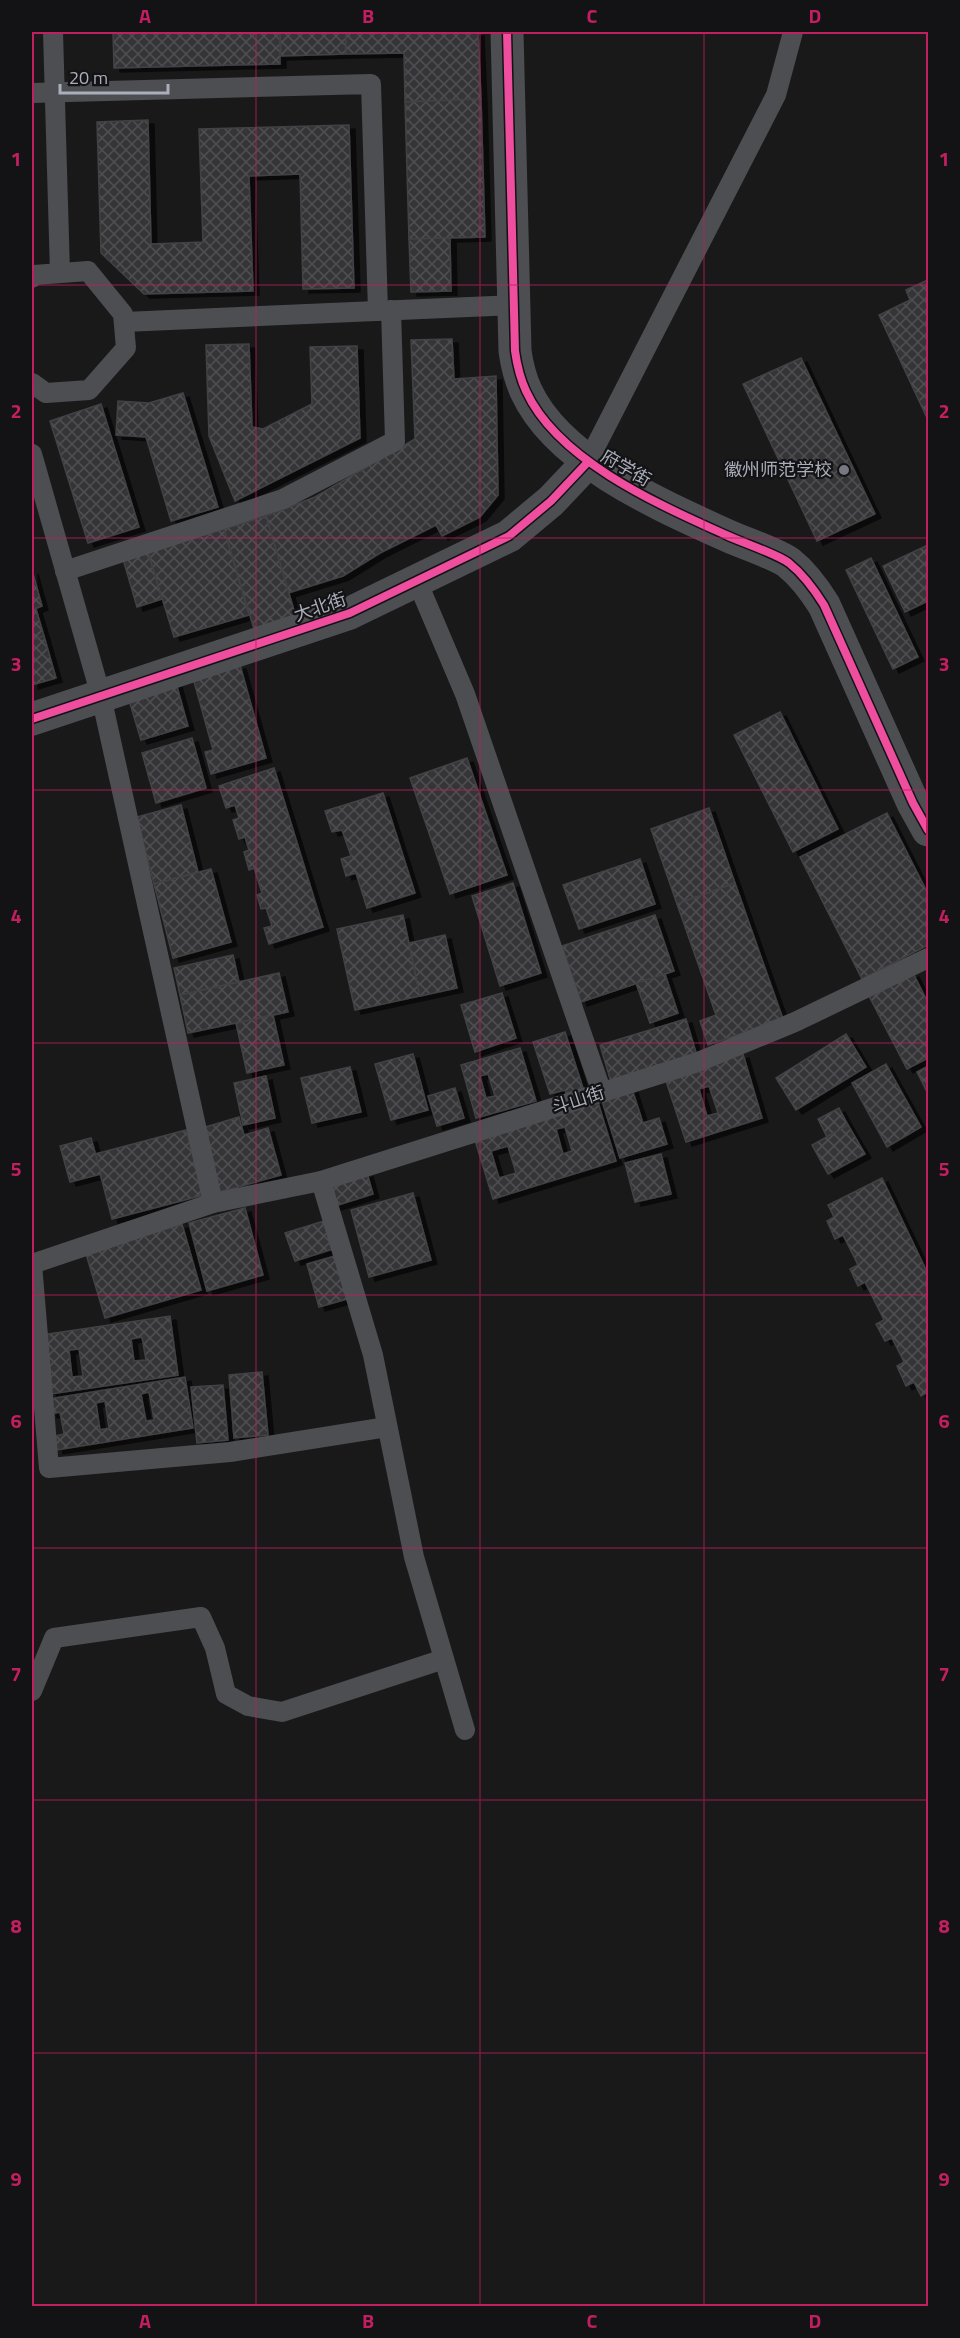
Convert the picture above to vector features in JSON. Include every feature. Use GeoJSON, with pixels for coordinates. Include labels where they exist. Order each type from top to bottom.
{"type":"FeatureCollection","features":[{"type":"Feature","properties":{"kind":"street","name":"府学街"},"geometry":{"type":"LineString","coordinates":[[507,32],[515,351],[526,392],[545,420],[587,463],[660,506],[787,562],[808,581],[824,605],[913,803],[928,830]]}},
{"type":"Feature","properties":{"kind":"street","name":"大北街"},"geometry":{"type":"LineString","coordinates":[[32,719],[350,613],[509,536],[551,501],[587,463]]}},
{"type":"Feature","properties":{"kind":"lane"},"geometry":{"type":"LineString","coordinates":[[53,32],[60,273]]}},
{"type":"Feature","properties":{"kind":"lane"},"geometry":{"type":"LineString","coordinates":[[587,463],[776,95],[793,32]]}},
{"type":"Feature","properties":{"kind":"lane"},"geometry":{"type":"LineString","coordinates":[[32,93],[371,84],[394,441],[283,499],[65,571]]}},
{"type":"Feature","properties":{"kind":"lane"},"geometry":{"type":"LineString","coordinates":[[32,278],[34,275],[88,271],[123,314],[126,348],[89,390],[46,393],[32,383]]}},
{"type":"Feature","properties":{"kind":"lane"},"geometry":{"type":"LineString","coordinates":[[124,322],[514,305]]}},
{"type":"Feature","properties":{"kind":"lane"},"geometry":{"type":"LineString","coordinates":[[32,454],[101,696],[213,1203]]}},
{"type":"Feature","properties":{"kind":"lane"},"geometry":{"type":"LineString","coordinates":[[417,581],[465,694],[602,1093]]}},
{"type":"Feature","properties":{"kind":"lane","name":"斗山街"},"geometry":{"type":"LineString","coordinates":[[39,1432],[32,1264],[213,1203],[321,1180],[698,1062],[795,1022],[928,958]]}},
{"type":"Feature","properties":{"kind":"lane"},"geometry":{"type":"LineString","coordinates":[[321,1180],[373,1355],[414,1557],[465,1730]]}},
{"type":"Feature","properties":{"kind":"lane"},"geometry":{"type":"LineString","coordinates":[[39,1432],[49,1468],[230,1452],[387,1427]]}},
{"type":"Feature","properties":{"kind":"lane"},"geometry":{"type":"LineString","coordinates":[[32,1690],[54,1638],[201,1617],[214,1648],[225,1694],[248,1706],[282,1712],[444,1659]]}},
{"type":"Feature","properties":{"kind":"building"},"geometry":{"type":"Polygon","coordinates":[[[113,32],[280,32],[280,64],[114,68],[113,32]]]}},
{"type":"Feature","properties":{"kind":"building"},"geometry":{"type":"Polygon","coordinates":[[[280,32],[346,32],[346,54],[281,56],[280,32]]]}},
{"type":"Feature","properties":{"kind":"building"},"geometry":{"type":"Polygon","coordinates":[[[346,32],[478,32],[481,99],[405,102],[404,53],[346,54],[346,32]]]}},
{"type":"Feature","properties":{"kind":"building"},"geometry":{"type":"Polygon","coordinates":[[[481,99],[485,237],[409,239],[405,102],[481,99]]]}},
{"type":"Feature","properties":{"kind":"building"},"geometry":{"type":"Polygon","coordinates":[[[148,120],[151,244],[203,242],[199,129],[349,125],[354,288],[303,289],[300,174],[249,176],[253,291],[144,294],[101,253],[97,122],[148,120]]]}},
{"type":"Feature","properties":{"kind":"building"},"geometry":{"type":"Polygon","coordinates":[[[450,238],[451,291],[411,292],[409,239],[450,238]]]}},
{"type":"Feature","properties":{"kind":"building"},"geometry":{"type":"Polygon","coordinates":[[[928,280],[928,420],[879,315],[910,300],[906,290],[928,280]]]}},
{"type":"Feature","properties":{"kind":"building"},"geometry":{"type":"Polygon","coordinates":[[[452,339],[454,379],[496,376],[498,495],[480,517],[442,536],[436,525],[380,553],[343,576],[288,593],[266,516],[315,497],[415,439],[411,340],[452,339]]]}},
{"type":"Feature","properties":{"kind":"building"},"geometry":{"type":"Polygon","coordinates":[[[249,344],[252,427],[263,429],[312,404],[310,347],[357,346],[360,438],[235,501],[209,436],[206,345],[249,344]]]}},
{"type":"Feature","properties":{"kind":"building"},"geometry":{"type":"Polygon","coordinates":[[[801,358],[875,514],[817,541],[743,384],[801,358]]]}},
{"type":"Feature","properties":{"kind":"building"},"geometry":{"type":"Polygon","coordinates":[[[183,393],[218,507],[171,521],[146,437],[116,435],[118,401],[149,403],[183,393]]]}},
{"type":"Feature","properties":{"kind":"building"},"geometry":{"type":"Polygon","coordinates":[[[101,404],[139,527],[88,543],[50,421],[101,404]]]}},
{"type":"Feature","properties":{"kind":"building"},"geometry":{"type":"Polygon","coordinates":[[[266,516],[296,617],[254,629],[224,529],[266,516]]]}},
{"type":"Feature","properties":{"kind":"building"},"geometry":{"type":"Polygon","coordinates":[[[224,529],[249,615],[174,637],[148,552],[224,529]]]}},
{"type":"Feature","properties":{"kind":"building"},"geometry":{"type":"Polygon","coordinates":[[[928,545],[928,601],[905,612],[883,566],[928,545]]]}},
{"type":"Feature","properties":{"kind":"building"},"geometry":{"type":"Polygon","coordinates":[[[148,552],[162,599],[137,607],[123,559],[148,552]]]}},
{"type":"Feature","properties":{"kind":"building"},"geometry":{"type":"Polygon","coordinates":[[[871,558],[918,657],[893,669],[846,570],[871,558]]]}},
{"type":"Feature","properties":{"kind":"building"},"geometry":{"type":"Polygon","coordinates":[[[32,570],[42,606],[32,610],[32,570]]]}},
{"type":"Feature","properties":{"kind":"building"},"geometry":{"type":"Polygon","coordinates":[[[36,609],[44,636],[32,640],[32,610],[36,609]]]}},
{"type":"Feature","properties":{"kind":"building"},"geometry":{"type":"Polygon","coordinates":[[[44,636],[56,678],[32,685],[32,640],[44,636]]]}},
{"type":"Feature","properties":{"kind":"building"},"geometry":{"type":"Polygon","coordinates":[[[240,665],[266,758],[211,774],[205,752],[213,750],[193,678],[240,665]]]}},
{"type":"Feature","properties":{"kind":"building"},"geometry":{"type":"Polygon","coordinates":[[[176,683],[188,726],[141,740],[128,697],[176,683]]]}},
{"type":"Feature","properties":{"kind":"building"},"geometry":{"type":"Polygon","coordinates":[[[780,712],[838,829],[793,852],[734,735],[780,712]]]}},
{"type":"Feature","properties":{"kind":"building"},"geometry":{"type":"Polygon","coordinates":[[[192,738],[206,788],[156,803],[142,753],[192,738]]]}},
{"type":"Feature","properties":{"kind":"building"},"geometry":{"type":"Polygon","coordinates":[[[467,758],[507,875],[450,894],[410,778],[467,758]]]}},
{"type":"Feature","properties":{"kind":"building"},"geometry":{"type":"Polygon","coordinates":[[[274,768],[323,927],[269,944],[264,928],[272,926],[266,908],[261,909],[257,895],[262,893],[254,868],[249,870],[244,852],[249,850],[245,837],[239,839],[233,820],[239,818],[235,805],[226,808],[219,786],[274,768]]]}},
{"type":"Feature","properties":{"kind":"building"},"geometry":{"type":"Polygon","coordinates":[[[383,793],[415,893],[367,908],[356,873],[346,876],[341,859],[351,856],[342,830],[332,832],[325,811],[383,793]]]}},
{"type":"Feature","properties":{"kind":"building"},"geometry":{"type":"Polygon","coordinates":[[[181,805],[198,872],[154,884],[137,817],[181,805]]]}},
{"type":"Feature","properties":{"kind":"building"},"geometry":{"type":"Polygon","coordinates":[[[709,808],[735,883],[677,904],[651,829],[709,808]]]}},
{"type":"Feature","properties":{"kind":"building"},"geometry":{"type":"Polygon","coordinates":[[[887,813],[928,894],[928,945],[862,979],[800,857],[887,813]]]}},
{"type":"Feature","properties":{"kind":"building"},"geometry":{"type":"Polygon","coordinates":[[[640,859],[655,904],[579,929],[563,885],[640,859]]]}},
{"type":"Feature","properties":{"kind":"building"},"geometry":{"type":"Polygon","coordinates":[[[211,869],[231,942],[173,958],[154,884],[211,869]]]}},
{"type":"Feature","properties":{"kind":"building"},"geometry":{"type":"Polygon","coordinates":[[[513,883],[541,973],[500,986],[472,896],[513,883]]]}},
{"type":"Feature","properties":{"kind":"building"},"geometry":{"type":"Polygon","coordinates":[[[735,883],[783,1019],[708,1045],[700,1021],[716,1015],[677,904],[735,883]]]}},
{"type":"Feature","properties":{"kind":"building"},"geometry":{"type":"Polygon","coordinates":[[[403,915],[420,996],[355,1010],[337,929],[403,915]]]}},
{"type":"Feature","properties":{"kind":"building"},"geometry":{"type":"Polygon","coordinates":[[[655,915],[674,971],[581,1002],[562,946],[655,915]]]}},
{"type":"Feature","properties":{"kind":"building"},"geometry":{"type":"Polygon","coordinates":[[[445,935],[457,988],[420,996],[409,943],[445,935]]]}},
{"type":"Feature","properties":{"kind":"building"},"geometry":{"type":"Polygon","coordinates":[[[233,955],[239,982],[180,995],[174,968],[233,955]]]}},
{"type":"Feature","properties":{"kind":"building"},"geometry":{"type":"Polygon","coordinates":[[[279,973],[288,1012],[188,1033],[180,995],[279,973]]]}},
{"type":"Feature","properties":{"kind":"building"},"geometry":{"type":"Polygon","coordinates":[[[913,973],[928,1003],[928,1058],[907,1069],[869,996],[913,973]]]}},
{"type":"Feature","properties":{"kind":"building"},"geometry":{"type":"Polygon","coordinates":[[[665,974],[678,1013],[650,1023],[636,983],[665,974]]]}},
{"type":"Feature","properties":{"kind":"building"},"geometry":{"type":"Polygon","coordinates":[[[502,993],[516,1038],[475,1052],[461,1005],[502,993]]]}},
{"type":"Feature","properties":{"kind":"building"},"geometry":{"type":"Polygon","coordinates":[[[273,1015],[284,1065],[247,1073],[236,1023],[273,1015]]]}},
{"type":"Feature","properties":{"kind":"building"},"geometry":{"type":"Polygon","coordinates":[[[686,1019],[697,1056],[611,1082],[600,1045],[686,1019]]]}},
{"type":"Feature","properties":{"kind":"building"},"geometry":{"type":"Polygon","coordinates":[[[565,1032],[583,1088],[566,1093],[565,1090],[550,1094],[533,1042],[565,1032]]]}},
{"type":"Feature","properties":{"kind":"building"},"geometry":{"type":"Polygon","coordinates":[[[846,1034],[866,1067],[796,1110],[776,1078],[846,1034]]]}},
{"type":"Feature","properties":{"kind":"building"},"geometry":{"type":"Polygon","coordinates":[[[520,1048],[536,1101],[476,1118],[461,1065],[520,1048]],[[488,1074],[480,1076],[486,1098],[495,1096],[488,1074]]]}},
{"type":"Feature","properties":{"kind":"building"},"geometry":{"type":"Polygon","coordinates":[[[413,1054],[428,1110],[391,1120],[375,1064],[413,1054]]]}},
{"type":"Feature","properties":{"kind":"building"},"geometry":{"type":"Polygon","coordinates":[[[743,1054],[762,1118],[686,1142],[665,1078],[743,1054]],[[709,1086],[699,1089],[707,1116],[718,1113],[709,1086]]]}},
{"type":"Feature","properties":{"kind":"building"},"geometry":{"type":"Polygon","coordinates":[[[886,1064],[921,1127],[887,1147],[852,1083],[886,1064]]]}},
{"type":"Feature","properties":{"kind":"building"},"geometry":{"type":"Polygon","coordinates":[[[928,1066],[928,1094],[917,1072],[928,1066]]]}},
{"type":"Feature","properties":{"kind":"building"},"geometry":{"type":"Polygon","coordinates":[[[350,1067],[361,1112],[312,1123],[301,1078],[350,1067]]]}},
{"type":"Feature","properties":{"kind":"building"},"geometry":{"type":"Polygon","coordinates":[[[266,1076],[275,1118],[243,1125],[234,1083],[266,1076]]]}},
{"type":"Feature","properties":{"kind":"building"},"geometry":{"type":"Polygon","coordinates":[[[455,1088],[464,1118],[437,1126],[428,1096],[455,1088]]]}},
{"type":"Feature","properties":{"kind":"building"},"geometry":{"type":"Polygon","coordinates":[[[632,1089],[643,1123],[659,1118],[667,1144],[620,1158],[601,1098],[632,1089]]]}},
{"type":"Feature","properties":{"kind":"building"},"geometry":{"type":"Polygon","coordinates":[[[597,1099],[616,1161],[493,1199],[474,1137],[597,1099]],[[565,1127],[556,1129],[563,1154],[572,1151],[565,1127]],[[508,1146],[491,1151],[499,1178],[516,1173],[508,1146]]]}},
{"type":"Feature","properties":{"kind":"building"},"geometry":{"type":"Polygon","coordinates":[[[839,1108],[848,1125],[827,1137],[818,1119],[839,1108]]]}},
{"type":"Feature","properties":{"kind":"building"},"geometry":{"type":"Polygon","coordinates":[[[239,1117],[244,1135],[268,1128],[281,1175],[220,1192],[202,1128],[239,1117]]]}},
{"type":"Feature","properties":{"kind":"building"},"geometry":{"type":"Polygon","coordinates":[[[848,1125],[865,1154],[828,1174],[812,1145],[848,1125]]]}},
{"type":"Feature","properties":{"kind":"building"},"geometry":{"type":"Polygon","coordinates":[[[186,1130],[204,1195],[112,1219],[95,1154],[186,1130]]]}},
{"type":"Feature","properties":{"kind":"building"},"geometry":{"type":"Polygon","coordinates":[[[91,1138],[101,1174],[70,1182],[60,1146],[91,1138]]]}},
{"type":"Feature","properties":{"kind":"building"},"geometry":{"type":"Polygon","coordinates":[[[661,1154],[671,1194],[635,1202],[625,1163],[661,1154]]]}},
{"type":"Feature","properties":{"kind":"building"},"geometry":{"type":"Polygon","coordinates":[[[367,1173],[373,1194],[335,1206],[328,1185],[367,1173]]]}},
{"type":"Feature","properties":{"kind":"building"},"geometry":{"type":"Polygon","coordinates":[[[882,1178],[928,1274],[928,1392],[921,1396],[914,1382],[906,1386],[897,1366],[904,1362],[892,1338],[885,1341],[876,1324],[884,1320],[865,1282],[858,1286],[850,1269],[858,1265],[843,1235],[835,1239],[827,1221],[834,1217],[828,1205],[882,1178]]]}},
{"type":"Feature","properties":{"kind":"building"},"geometry":{"type":"Polygon","coordinates":[[[413,1193],[431,1260],[369,1277],[351,1210],[413,1193]]]}},
{"type":"Feature","properties":{"kind":"building"},"geometry":{"type":"Polygon","coordinates":[[[245,1208],[263,1275],[207,1291],[189,1223],[245,1208]]]}},
{"type":"Feature","properties":{"kind":"building"},"geometry":{"type":"Polygon","coordinates":[[[324,1221],[333,1249],[295,1261],[285,1233],[324,1221]]]}},
{"type":"Feature","properties":{"kind":"building"},"geometry":{"type":"Polygon","coordinates":[[[182,1224],[201,1290],[105,1318],[86,1254],[182,1224]]]}},
{"type":"Feature","properties":{"kind":"building"},"geometry":{"type":"Polygon","coordinates":[[[335,1256],[347,1299],[319,1307],[307,1264],[335,1256]]]}},
{"type":"Feature","properties":{"kind":"building"},"geometry":{"type":"Polygon","coordinates":[[[170,1316],[178,1375],[51,1394],[42,1335],[170,1316]],[[142,1337],[131,1339],[134,1361],[146,1360],[142,1337]],[[79,1349],[69,1350],[72,1377],[83,1376],[79,1349]]]}},
{"type":"Feature","properties":{"kind":"building"},"geometry":{"type":"Polygon","coordinates":[[[262,1372],[268,1435],[234,1438],[229,1375],[262,1372]]]}},
{"type":"Feature","properties":{"kind":"building"},"geometry":{"type":"Polygon","coordinates":[[[185,1377],[193,1428],[57,1450],[55,1436],[64,1434],[60,1412],[51,1414],[48,1399],[185,1377]],[[149,1392],[141,1394],[146,1421],[154,1420],[149,1392]],[[105,1401],[96,1403],[100,1430],[109,1428],[105,1401]]]}},
{"type":"Feature","properties":{"kind":"building"},"geometry":{"type":"Polygon","coordinates":[[[223,1385],[228,1440],[197,1443],[191,1387],[223,1385]]]}},
{"type":"Feature","properties":{"kind":"cycle path"},"geometry":{"type":"LineString","coordinates":[[507,32],[515,351],[526,391],[541,416],[561,439],[613,478],[671,510],[783,559],[804,577],[824,605],[913,803],[928,830]]}},
{"type":"Feature","properties":{"kind":"cycle path"},"geometry":{"type":"LineString","coordinates":[[32,719],[350,613],[509,536],[551,501],[587,463]]}},
{"type":"Feature","properties":{"kind":"place","name":"徽州师范学校"},"geometry":{"type":"Point","coordinates":[844,470]}}]}
